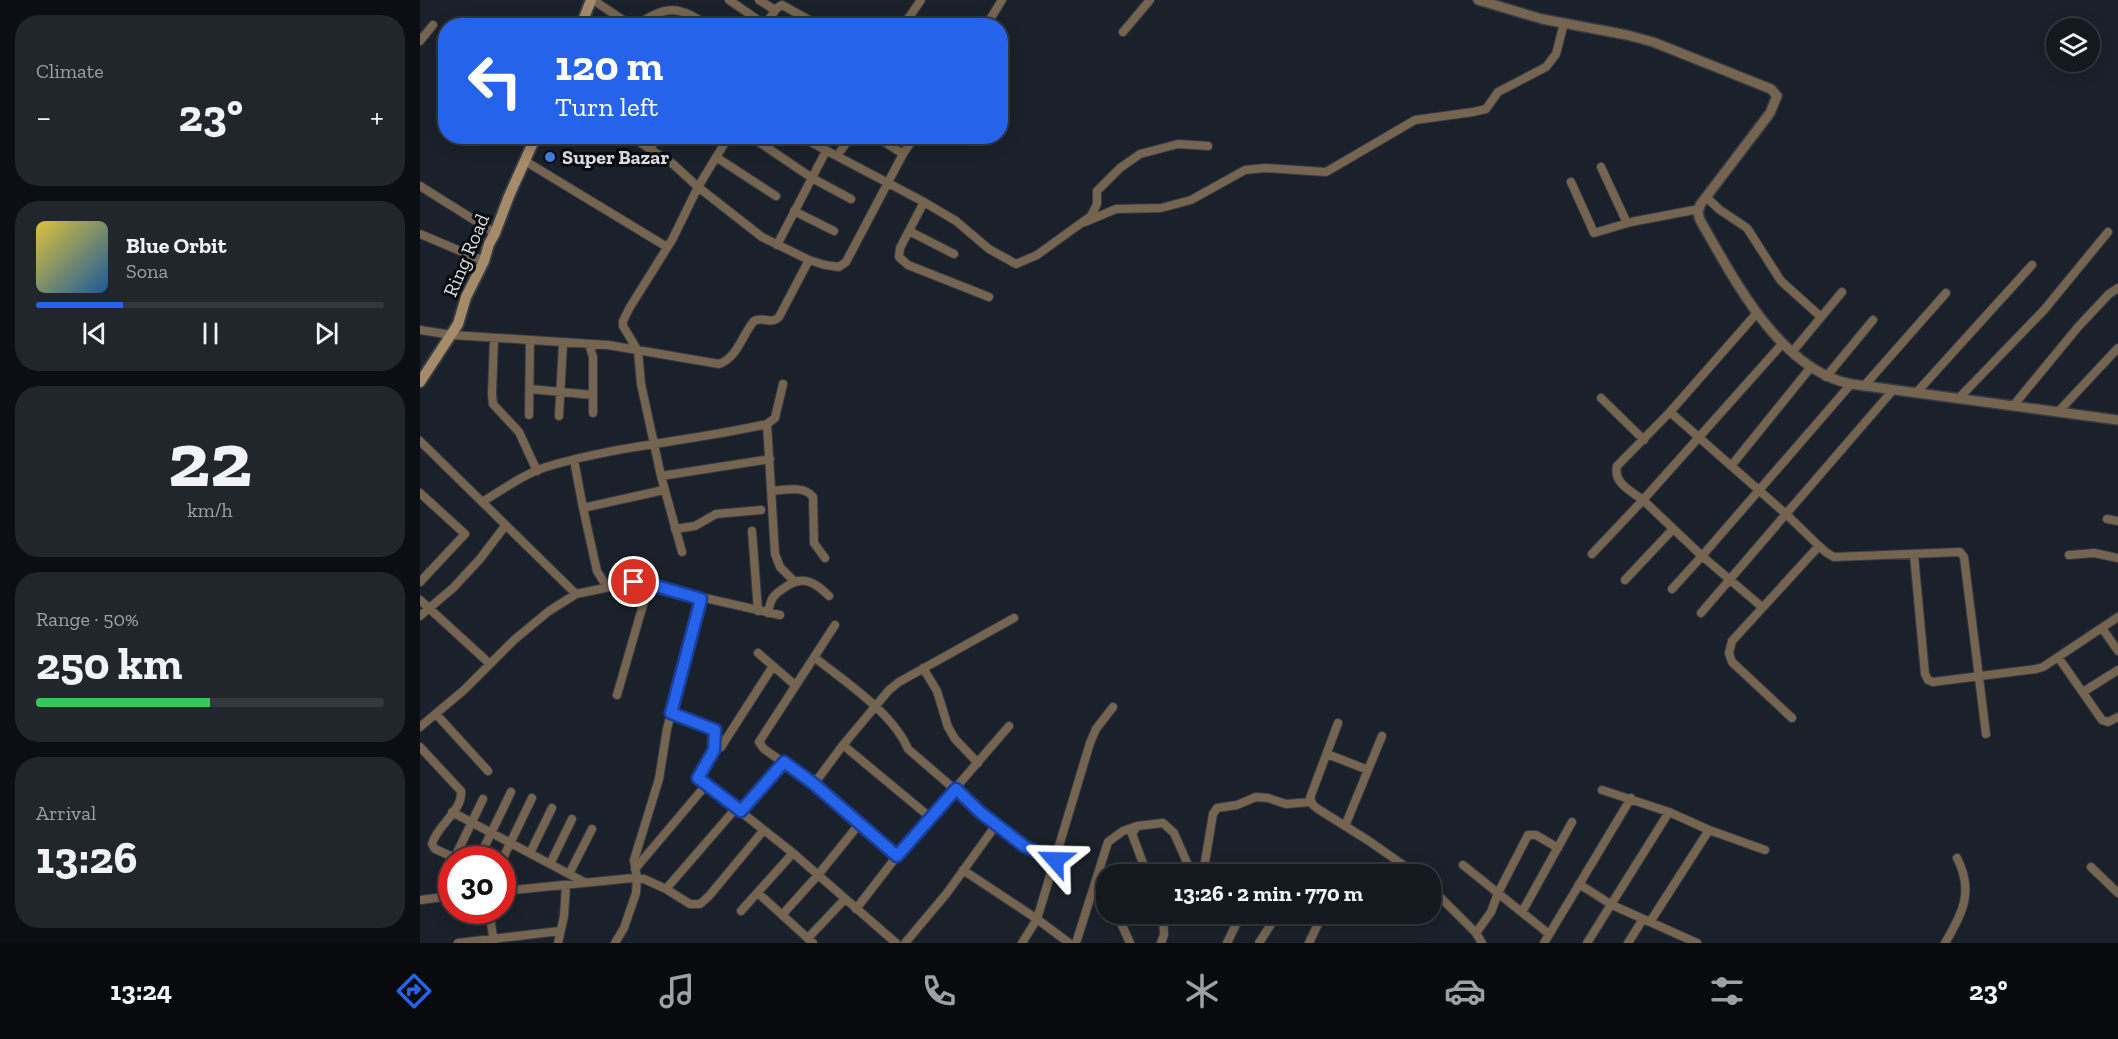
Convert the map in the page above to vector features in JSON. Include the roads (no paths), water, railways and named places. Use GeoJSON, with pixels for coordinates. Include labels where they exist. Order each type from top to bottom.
{"type":"FeatureCollection","features":[{"type":"Feature","properties":{"kind":"main road"},"geometry":{"type":"LineString","coordinates":[[584,18],[592,0]]}},
{"type":"Feature","properties":{"kind":"main road","name":"Ring Road"},"geometry":{"type":"LineString","coordinates":[[420,382],[458,324],[466,297],[484,261],[508,196],[532,144]]}},
{"type":"Feature","properties":{"kind":"street"},"geometry":{"type":"LineString","coordinates":[[592,0],[615,18]]}},
{"type":"Feature","properties":{"kind":"street"},"geometry":{"type":"LineString","coordinates":[[729,0],[755,18]]}},
{"type":"Feature","properties":{"kind":"street"},"geometry":{"type":"LineString","coordinates":[[759,0],[775,10]]}},
{"type":"Feature","properties":{"kind":"street"},"geometry":{"type":"LineString","coordinates":[[909,18],[921,0]]}},
{"type":"Feature","properties":{"kind":"street"},"geometry":{"type":"LineString","coordinates":[[991,18],[1002,0]]}},
{"type":"Feature","properties":{"kind":"street"},"geometry":{"type":"LineString","coordinates":[[1123,32],[1150,0]]}},
{"type":"Feature","properties":{"kind":"street"},"geometry":{"type":"LineString","coordinates":[[1478,0],[1542,19],[1653,42],[1771,89],[1777,96],[1770,113],[1706,197],[1698,213],[1756,314],[1783,343],[1826,377],[1851,384],[1958,399],[2116,417]]}},
{"type":"Feature","properties":{"kind":"street"},"geometry":{"type":"LineString","coordinates":[[770,18],[779,6],[784,5],[806,18]]}},
{"type":"Feature","properties":{"kind":"street"},"geometry":{"type":"LineString","coordinates":[[649,18],[656,14],[680,10],[697,18]]}},
{"type":"Feature","properties":{"kind":"street"},"geometry":{"type":"LineString","coordinates":[[814,144],[956,221],[989,249],[1016,264],[1037,255],[1085,222],[1116,209],[1161,208],[1191,200],[1245,170],[1265,168],[1326,172],[1415,120],[1486,109],[1498,92],[1546,67],[1556,54],[1564,23]]}},
{"type":"Feature","properties":{"kind":"street"},"geometry":{"type":"LineString","coordinates":[[420,41],[433,26]]}},
{"type":"Feature","properties":{"kind":"street"},"geometry":{"type":"LineString","coordinates":[[643,144],[673,164],[698,187],[762,237],[809,260],[835,267],[846,262],[910,144]]}},
{"type":"Feature","properties":{"kind":"street"},"geometry":{"type":"LineString","coordinates":[[650,148],[652,144]]}},
{"type":"Feature","properties":{"kind":"street"},"geometry":{"type":"LineString","coordinates":[[682,552],[664,490],[641,384],[638,351],[623,326],[624,316],[667,247],[698,187],[724,144]]}},
{"type":"Feature","properties":{"kind":"street"},"geometry":{"type":"LineString","coordinates":[[762,144],[812,178],[851,199]]}},
{"type":"Feature","properties":{"kind":"street"},"geometry":{"type":"LineString","coordinates":[[837,156],[845,144]]}},
{"type":"Feature","properties":{"kind":"street"},"geometry":{"type":"LineString","coordinates":[[887,144],[903,154]]}},
{"type":"Feature","properties":{"kind":"street"},"geometry":{"type":"LineString","coordinates":[[1085,222],[1096,210],[1097,191],[1120,168],[1140,154],[1178,144],[1208,146]]}},
{"type":"Feature","properties":{"kind":"street"},"geometry":{"type":"LineString","coordinates":[[777,245],[826,151]]}},
{"type":"Feature","properties":{"kind":"street"},"geometry":{"type":"LineString","coordinates":[[716,157],[776,196]]}},
{"type":"Feature","properties":{"kind":"street"},"geometry":{"type":"LineString","coordinates":[[525,161],[667,247]]}},
{"type":"Feature","properties":{"kind":"street"},"geometry":{"type":"LineString","coordinates":[[1601,167],[1627,223]]}},
{"type":"Feature","properties":{"kind":"street"},"geometry":{"type":"LineString","coordinates":[[1571,182],[1594,233],[1627,223],[1699,209]]}},
{"type":"Feature","properties":{"kind":"street"},"geometry":{"type":"LineString","coordinates":[[420,186],[495,233]]}},
{"type":"Feature","properties":{"kind":"street"},"geometry":{"type":"LineString","coordinates":[[1706,197],[1720,210],[1747,228],[1781,281],[1821,317]]}},
{"type":"Feature","properties":{"kind":"street"},"geometry":{"type":"LineString","coordinates":[[924,202],[898,254],[904,263],[988,297]]}},
{"type":"Feature","properties":{"kind":"street"},"geometry":{"type":"LineString","coordinates":[[794,211],[834,231]]}},
{"type":"Feature","properties":{"kind":"street"},"geometry":{"type":"LineString","coordinates":[[909,231],[954,254]]}},
{"type":"Feature","properties":{"kind":"street"},"geometry":{"type":"LineString","coordinates":[[1958,399],[2044,310],[2108,232]]}},
{"type":"Feature","properties":{"kind":"street"},"geometry":{"type":"LineString","coordinates":[[420,234],[484,261]]}},
{"type":"Feature","properties":{"kind":"street"},"geometry":{"type":"LineString","coordinates":[[420,330],[452,335],[608,345],[722,364],[733,355],[754,321],[757,319],[772,321],[779,317],[809,260]]}},
{"type":"Feature","properties":{"kind":"street"},"geometry":{"type":"LineString","coordinates":[[1917,393],[2032,265]]}},
{"type":"Feature","properties":{"kind":"street"},"geometry":{"type":"LineString","coordinates":[[2013,406],[2078,327],[2109,294],[2118,288]]}},
{"type":"Feature","properties":{"kind":"street"},"geometry":{"type":"LineString","coordinates":[[1793,351],[1842,292]]}},
{"type":"Feature","properties":{"kind":"street"},"geometry":{"type":"LineString","coordinates":[[1864,386],[1946,293]]}},
{"type":"Feature","properties":{"kind":"street"},"geometry":{"type":"LineString","coordinates":[[1756,314],[1670,412],[1617,466],[1616,474],[1618,480],[1762,607]]}},
{"type":"Feature","properties":{"kind":"street"},"geometry":{"type":"LineString","coordinates":[[1826,377],[1874,320]]}},
{"type":"Feature","properties":{"kind":"street"},"geometry":{"type":"LineString","coordinates":[[495,338],[493,404],[519,432],[537,471]]}},
{"type":"Feature","properties":{"kind":"street"},"geometry":{"type":"LineString","coordinates":[[529,415],[530,340]]}},
{"type":"Feature","properties":{"kind":"street"},"geometry":{"type":"LineString","coordinates":[[559,416],[563,342]]}},
{"type":"Feature","properties":{"kind":"street"},"geometry":{"type":"LineString","coordinates":[[1592,554],[1783,343]]}},
{"type":"Feature","properties":{"kind":"street"},"geometry":{"type":"LineString","coordinates":[[589,344],[593,357],[593,413]]}},
{"type":"Feature","properties":{"kind":"street"},"geometry":{"type":"LineString","coordinates":[[2058,412],[2118,348]]}},
{"type":"Feature","properties":{"kind":"street"},"geometry":{"type":"LineString","coordinates":[[1731,465],[1811,367]]}},
{"type":"Feature","properties":{"kind":"street"},"geometry":{"type":"LineString","coordinates":[[482,502],[537,471],[574,460],[767,424],[774,418],[783,384]]}},
{"type":"Feature","properties":{"kind":"street"},"geometry":{"type":"LineString","coordinates":[[1672,589],[1851,384]]}},
{"type":"Feature","properties":{"kind":"street"},"geometry":{"type":"LineString","coordinates":[[530,389],[593,395]]}},
{"type":"Feature","properties":{"kind":"street"},"geometry":{"type":"LineString","coordinates":[[1701,613],[1893,390]]}},
{"type":"Feature","properties":{"kind":"street"},"geometry":{"type":"LineString","coordinates":[[1600,398],[1644,440]]}},
{"type":"Feature","properties":{"kind":"street"},"geometry":{"type":"LineString","coordinates":[[1670,412],[1827,553],[1834,556],[1960,552],[1964,557],[1986,734]]}},
{"type":"Feature","properties":{"kind":"street"},"geometry":{"type":"LineString","coordinates":[[767,424],[775,554],[780,567],[794,581]]}},
{"type":"Feature","properties":{"kind":"street"},"geometry":{"type":"LineString","coordinates":[[420,441],[576,594]]}},
{"type":"Feature","properties":{"kind":"street"},"geometry":{"type":"LineString","coordinates":[[661,476],[770,459]]}},
{"type":"Feature","properties":{"kind":"street"},"geometry":{"type":"LineString","coordinates":[[574,460],[597,571],[607,587]]}},
{"type":"Feature","properties":{"kind":"street"},"geometry":{"type":"LineString","coordinates":[[584,508],[664,490]]}},
{"type":"Feature","properties":{"kind":"street"},"geometry":{"type":"LineString","coordinates":[[771,491],[804,490],[810,493],[813,497],[814,543],[825,558]]}},
{"type":"Feature","properties":{"kind":"street"},"geometry":{"type":"LineString","coordinates":[[420,493],[465,534],[420,582]]}},
{"type":"Feature","properties":{"kind":"street"},"geometry":{"type":"LineString","coordinates":[[675,529],[695,526],[717,514],[761,510]]}},
{"type":"Feature","properties":{"kind":"street"},"geometry":{"type":"LineString","coordinates":[[2107,519],[2118,522]]}},
{"type":"Feature","properties":{"kind":"street"},"geometry":{"type":"LineString","coordinates":[[420,616],[453,588],[506,526]]}},
{"type":"Feature","properties":{"kind":"street"},"geometry":{"type":"LineString","coordinates":[[1625,580],[1674,529]]}},
{"type":"Feature","properties":{"kind":"street"},"geometry":{"type":"LineString","coordinates":[[752,531],[758,611]]}},
{"type":"Feature","properties":{"kind":"street"},"geometry":{"type":"LineString","coordinates":[[1792,718],[1732,662],[1728,653],[1732,641],[1819,546]]}},
{"type":"Feature","properties":{"kind":"street"},"geometry":{"type":"LineString","coordinates":[[2069,555],[2094,552],[2118,558]]}},
{"type":"Feature","properties":{"kind":"street"},"geometry":{"type":"LineString","coordinates":[[1914,555],[1925,674],[1928,680],[1933,682],[2036,669],[2118,617]]}},
{"type":"Feature","properties":{"kind":"street"},"geometry":{"type":"LineString","coordinates":[[768,613],[773,596],[794,581],[813,582],[829,596]]}},
{"type":"Feature","properties":{"kind":"street"},"geometry":{"type":"LineString","coordinates":[[420,727],[490,664],[514,639],[549,611],[576,594],[634,582],[701,599],[780,615]]}},
{"type":"Feature","properties":{"kind":"street"},"geometry":{"type":"LineString","coordinates":[[617,695],[649,584]]}},
{"type":"Feature","properties":{"kind":"street"},"geometry":{"type":"LineString","coordinates":[[615,943],[636,893],[637,878],[634,860],[657,787],[671,713],[701,599]]}},
{"type":"Feature","properties":{"kind":"street"},"geometry":{"type":"LineString","coordinates":[[420,600],[490,664]]}},
{"type":"Feature","properties":{"kind":"street"},"geometry":{"type":"LineString","coordinates":[[814,784],[889,690],[923,668],[1014,618]]}},
{"type":"Feature","properties":{"kind":"street"},"geometry":{"type":"LineString","coordinates":[[835,625],[759,742],[764,749],[814,784],[897,856]]}},
{"type":"Feature","properties":{"kind":"street"},"geometry":{"type":"LineString","coordinates":[[2102,628],[2118,651]]}},
{"type":"Feature","properties":{"kind":"street"},"geometry":{"type":"LineString","coordinates":[[758,653],[795,685]]}},
{"type":"Feature","properties":{"kind":"street"},"geometry":{"type":"LineString","coordinates":[[814,657],[876,706],[904,740],[908,749],[996,825],[1024,846],[1055,860]]}},
{"type":"Feature","properties":{"kind":"street"},"geometry":{"type":"LineString","coordinates":[[2058,657],[2102,720],[2108,722],[2118,717]]}},
{"type":"Feature","properties":{"kind":"street"},"geometry":{"type":"LineString","coordinates":[[721,747],[773,666]]}},
{"type":"Feature","properties":{"kind":"street"},"geometry":{"type":"LineString","coordinates":[[923,668],[937,691],[948,728],[955,739],[978,763]]}},
{"type":"Feature","properties":{"kind":"street"},"geometry":{"type":"LineString","coordinates":[[2083,692],[2118,670]]}},
{"type":"Feature","properties":{"kind":"street"},"geometry":{"type":"LineString","coordinates":[[1022,943],[1037,918],[1090,743],[1096,729],[1113,707]]}},
{"type":"Feature","properties":{"kind":"street"},"geometry":{"type":"LineString","coordinates":[[671,713],[715,730],[714,750],[698,778],[793,853],[844,900],[896,943]]}},
{"type":"Feature","properties":{"kind":"street"},"geometry":{"type":"LineString","coordinates":[[436,714],[488,771]]}},
{"type":"Feature","properties":{"kind":"street"},"geometry":{"type":"LineString","coordinates":[[1338,723],[1310,798],[1311,802],[1318,809],[1402,864]]}},
{"type":"Feature","properties":{"kind":"street"},"geometry":{"type":"LineString","coordinates":[[856,909],[897,856],[1009,726]]}},
{"type":"Feature","properties":{"kind":"street"},"geometry":{"type":"LineString","coordinates":[[1345,826],[1382,736]]}},
{"type":"Feature","properties":{"kind":"street"},"geometry":{"type":"LineString","coordinates":[[843,745],[931,818]]}},
{"type":"Feature","properties":{"kind":"street"},"geometry":{"type":"LineString","coordinates":[[420,747],[461,791],[461,800],[434,836],[432,844],[438,850]]}},
{"type":"Feature","properties":{"kind":"street"},"geometry":{"type":"LineString","coordinates":[[1327,754],[1368,770]]}},
{"type":"Feature","properties":{"kind":"street"},"geometry":{"type":"LineString","coordinates":[[666,889],[784,762]]}},
{"type":"Feature","properties":{"kind":"street"},"geometry":{"type":"LineString","coordinates":[[636,869],[706,785]]}},
{"type":"Feature","properties":{"kind":"street"},"geometry":{"type":"LineString","coordinates":[[1602,790],[1631,798],[1765,850]]}},
{"type":"Feature","properties":{"kind":"street"},"geometry":{"type":"LineString","coordinates":[[484,846],[511,792]]}},
{"type":"Feature","properties":{"kind":"street"},"geometry":{"type":"LineString","coordinates":[[1205,864],[1213,814],[1217,808],[1237,805],[1256,797],[1286,804],[1311,802]]}},
{"type":"Feature","properties":{"kind":"street"},"geometry":{"type":"LineString","coordinates":[[509,846],[532,798]]}},
{"type":"Feature","properties":{"kind":"street"},"geometry":{"type":"LineString","coordinates":[[1544,943],[1631,798]]}},
{"type":"Feature","properties":{"kind":"street"},"geometry":{"type":"LineString","coordinates":[[462,846],[483,799]]}},
{"type":"Feature","properties":{"kind":"street"},"geometry":{"type":"LineString","coordinates":[[530,853],[552,808]]}},
{"type":"Feature","properties":{"kind":"street"},"geometry":{"type":"LineString","coordinates":[[452,812],[586,883]]}},
{"type":"Feature","properties":{"kind":"street"},"geometry":{"type":"LineString","coordinates":[[1587,943],[1669,812]]}},
{"type":"Feature","properties":{"kind":"street"},"geometry":{"type":"LineString","coordinates":[[550,864],[572,819]]}},
{"type":"Feature","properties":{"kind":"street"},"geometry":{"type":"LineString","coordinates":[[1101,864],[1108,842],[1123,831],[1156,822],[1168,826],[1174,833],[1188,864]]}},
{"type":"Feature","properties":{"kind":"street"},"geometry":{"type":"LineString","coordinates":[[1522,912],[1572,822]]}},
{"type":"Feature","properties":{"kind":"street"},"geometry":{"type":"LineString","coordinates":[[782,915],[860,823]]}},
{"type":"Feature","properties":{"kind":"street"},"geometry":{"type":"LineString","coordinates":[[904,943],[996,825]]}},
{"type":"Feature","properties":{"kind":"street"},"geometry":{"type":"LineString","coordinates":[[1137,826],[1132,837],[1143,864]]}},
{"type":"Feature","properties":{"kind":"street"},"geometry":{"type":"LineString","coordinates":[[569,874],[592,829]]}},
{"type":"Feature","properties":{"kind":"street"},"geometry":{"type":"LineString","coordinates":[[1628,943],[1647,921],[1709,830]]}},
{"type":"Feature","properties":{"kind":"street"},"geometry":{"type":"LineString","coordinates":[[516,890],[637,878],[666,889],[690,904],[703,902],[763,831]]}},
{"type":"Feature","properties":{"kind":"street"},"geometry":{"type":"LineString","coordinates":[[1476,933],[1491,912],[1524,839],[1528,835],[1536,835],[1558,848]]}},
{"type":"Feature","properties":{"kind":"street"},"geometry":{"type":"LineString","coordinates":[[741,911],[793,853]]}},
{"type":"Feature","properties":{"kind":"street"},"geometry":{"type":"LineString","coordinates":[[1945,943],[1960,918],[1963,907],[1965,878],[1957,858]]}},
{"type":"Feature","properties":{"kind":"street"},"geometry":{"type":"LineString","coordinates":[[1463,865],[1549,934]]}},
{"type":"Feature","properties":{"kind":"street"},"geometry":{"type":"LineString","coordinates":[[2091,867],[2118,893]]}},
{"type":"Feature","properties":{"kind":"street"},"geometry":{"type":"LineString","coordinates":[[963,870],[1037,918],[1069,943]]}},
{"type":"Feature","properties":{"kind":"street"},"geometry":{"type":"LineString","coordinates":[[1076,943],[1096,880]]}},
{"type":"Feature","properties":{"kind":"street"},"geometry":{"type":"LineString","coordinates":[[1579,884],[1612,904],[1697,943]]}},
{"type":"Feature","properties":{"kind":"street"},"geometry":{"type":"LineString","coordinates":[[558,943],[566,885]]}},
{"type":"Feature","properties":{"kind":"street"},"geometry":{"type":"LineString","coordinates":[[758,893],[811,941],[844,900]]}},
{"type":"Feature","properties":{"kind":"street"},"geometry":{"type":"LineString","coordinates":[[420,900],[438,898]]}},
{"type":"Feature","properties":{"kind":"street"},"geometry":{"type":"LineString","coordinates":[[1441,898],[1476,933],[1482,943]]}},
{"type":"Feature","properties":{"kind":"street"},"geometry":{"type":"LineString","coordinates":[[491,924],[493,941]]}},
{"type":"Feature","properties":{"kind":"street"},"geometry":{"type":"LineString","coordinates":[[1121,924],[1130,943]]}},
{"type":"Feature","properties":{"kind":"street"},"geometry":{"type":"LineString","coordinates":[[1161,943],[1164,935],[1163,924]]}},
{"type":"Feature","properties":{"kind":"street"},"geometry":{"type":"LineString","coordinates":[[1227,943],[1236,924]]}},
{"type":"Feature","properties":{"kind":"street"},"geometry":{"type":"LineString","coordinates":[[1259,943],[1271,924]]}},
{"type":"Feature","properties":{"kind":"street"},"geometry":{"type":"LineString","coordinates":[[1309,943],[1318,924]]}},
{"type":"Feature","properties":{"kind":"street"},"geometry":{"type":"LineString","coordinates":[[458,943],[493,941],[560,931]]}},
{"type":"Feature","properties":{"kind":"street"},"geometry":{"type":"LineString","coordinates":[[1671,943],[1676,933]]}},
{"type":"Feature","properties":{"kind":"place","name":"Super Bazar"},"geometry":{"type":"Point","coordinates":[550,157]}}]}
